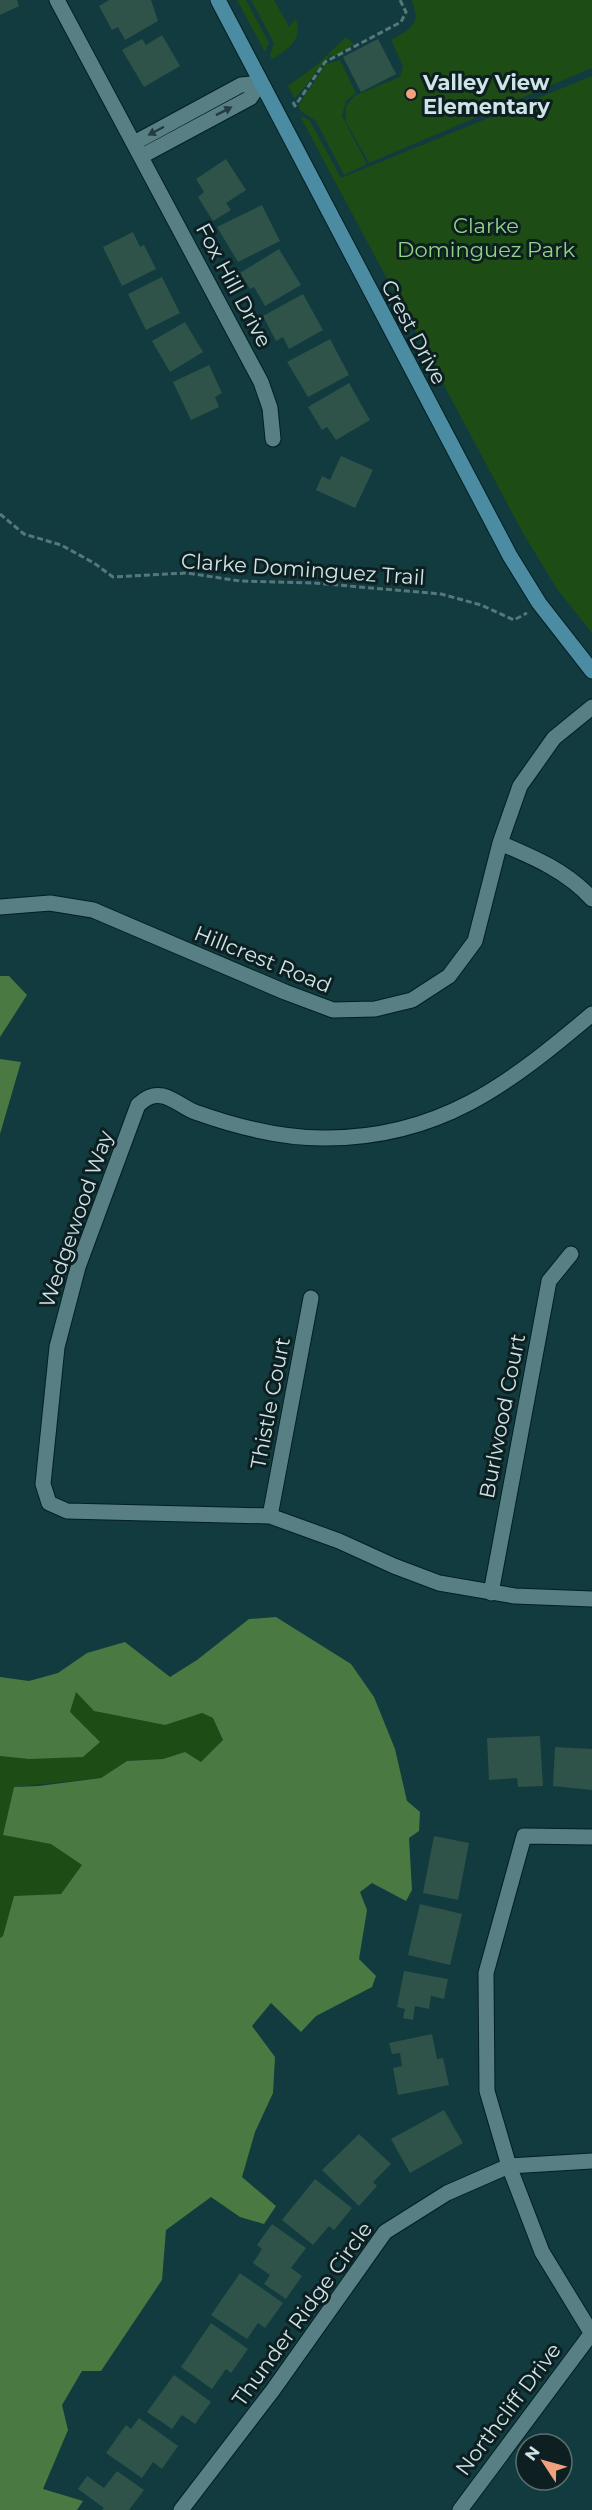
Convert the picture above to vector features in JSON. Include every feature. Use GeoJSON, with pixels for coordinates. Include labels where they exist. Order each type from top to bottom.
{"type":"FeatureCollection","features":[{"type":"Feature","properties":{"kind":"street","name":"Fox Hill Drive"},"geometry":{"type":"LineString","coordinates":[[57,0],[261,382],[270,408],[273,439]]}},
{"type":"Feature","properties":{"kind":"street","name":"Crest Drive"},"geometry":{"type":"LineString","coordinates":[[218,0],[510,556],[539,603],[592,671]]}},
{"type":"Feature","properties":{"kind":"street"},"geometry":{"type":"LineString","coordinates":[[138,149],[193,119],[250,98],[260,83]]}},
{"type":"Feature","properties":{"kind":"street","name":"Hillcrest Road"},"geometry":{"type":"LineString","coordinates":[[0,907],[50,903],[93,910],[285,993],[333,1010],[375,1009],[412,1000],[449,976],[475,941],[500,843],[520,786],[554,738],[592,707]]}},
{"type":"Feature","properties":{"kind":"street"},"geometry":{"type":"LineString","coordinates":[[500,843],[536,858],[569,877],[592,899]]}},
{"type":"Feature","properties":{"kind":"street","name":"Wedgewood Way"},"geometry":{"type":"LineString","coordinates":[[592,1014],[509,1081],[479,1100],[449,1114],[389,1131],[347,1137],[299,1138],[220,1121],[185,1108],[160,1095],[148,1096],[138,1105],[78,1267],[57,1347],[43,1485],[45,1497],[54,1507],[67,1511],[270,1516],[339,1541],[439,1583],[491,1593],[592,1599]]}},
{"type":"Feature","properties":{"kind":"street","name":"Burlwood Court"},"geometry":{"type":"LineString","coordinates":[[491,1593],[549,1281],[571,1254]]}},
{"type":"Feature","properties":{"kind":"street","name":"Thistle Court"},"geometry":{"type":"LineString","coordinates":[[270,1516],[311,1298]]}},
{"type":"Feature","properties":{"kind":"street"},"geometry":{"type":"LineString","coordinates":[[591,2334],[542,2252],[509,2166],[487,2091],[486,1973],[524,1836],[592,1837]]}},
{"type":"Feature","properties":{"kind":"street","name":"Thunder Ridge Circle"},"geometry":{"type":"LineString","coordinates":[[181,2510],[273,2390],[386,2232],[447,2193],[509,2166],[592,2161]]}},
{"type":"Feature","properties":{"kind":"street","name":"Northcliff Drive"},"geometry":{"type":"LineString","coordinates":[[460,2510],[591,2334]]}},
{"type":"Feature","properties":{"kind":"path"},"geometry":{"type":"LineString","coordinates":[[293,102],[295,106],[325,62],[401,22],[406,12],[400,0]]}},
{"type":"Feature","properties":{"kind":"path","name":"Clarke Dominguez Trail"},"geometry":{"type":"LineString","coordinates":[[0,514],[24,534],[61,545],[94,563],[113,577],[188,573],[240,581],[314,582],[441,594],[481,605],[514,620],[539,603]]}},
{"type":"Feature","properties":{"kind":"green space"},"geometry":{"type":"Polygon","coordinates":[[[237,0],[246,0],[269,43],[265,52],[237,0]]]}},
{"type":"Feature","properties":{"kind":"green space"},"geometry":{"type":"Polygon","coordinates":[[[251,0],[274,0],[289,27],[295,19],[297,22],[297,35],[292,45],[272,59],[270,55],[274,43],[251,0]]]}},
{"type":"Feature","properties":{"kind":"green space"},"geometry":{"type":"Polygon","coordinates":[[[411,0],[592,0],[592,68],[369,163],[346,122],[346,107],[354,96],[400,77],[403,66],[391,40],[413,25],[416,15],[411,0]]]}},
{"type":"Feature","properties":{"kind":"green space"},"geometry":{"type":"Polygon","coordinates":[[[346,37],[354,44],[335,56],[330,55],[295,99],[288,86],[318,64],[346,37]]]}},
{"type":"Feature","properties":{"kind":"green space"},"geometry":{"type":"Polygon","coordinates":[[[340,60],[356,93],[346,101],[342,116],[367,164],[344,175],[316,121],[301,111],[298,106],[326,64],[340,60]]]}},
{"type":"Feature","properties":{"kind":"green space","name":"Clarke Dominguez Park"},"geometry":{"type":"Polygon","coordinates":[[[592,76],[592,633],[557,589],[523,533],[301,118],[302,116],[310,121],[341,178],[592,76]]]}},
{"type":"Feature","properties":{"kind":"green space"},"geometry":{"type":"Polygon","coordinates":[[[0,976],[9,976],[27,995],[0,1037],[0,976]]]}},
{"type":"Feature","properties":{"kind":"green space"},"geometry":{"type":"Polygon","coordinates":[[[0,1059],[21,1062],[0,1134],[0,1059]]]}},
{"type":"Feature","properties":{"kind":"green space"},"geometry":{"type":"Polygon","coordinates":[[[276,1617],[351,1664],[374,1697],[395,1749],[407,1801],[420,1812],[419,1831],[409,1838],[412,1890],[406,1901],[372,1883],[360,1892],[367,1910],[359,1959],[376,1976],[372,1987],[316,2016],[301,2032],[271,2003],[252,2026],[275,2057],[273,2093],[255,2132],[242,2177],[276,2206],[264,2224],[240,2217],[211,2197],[166,2230],[162,2280],[101,2371],[82,2371],[62,2405],[68,2430],[43,2489],[83,2501],[77,2510],[0,2510],[0,1938],[3,1936],[14,1896],[61,1894],[82,1865],[51,1844],[3,1835],[14,1787],[101,1778],[127,1761],[163,1759],[185,1752],[201,1762],[223,1740],[213,1718],[202,1713],[165,1725],[94,1711],[76,1692],[70,1712],[100,1742],[83,1757],[29,1759],[0,1756],[0,1677],[29,1681],[58,1673],[87,1653],[125,1642],[170,1677],[197,1660],[249,1619],[276,1617]]]}},
{"type":"Feature","properties":{"kind":"green space"},"geometry":{"type":"Polygon","coordinates":[[[75,1691],[94,1711],[165,1725],[201,1713],[213,1718],[223,1740],[201,1762],[185,1752],[163,1759],[127,1761],[101,1778],[14,1787],[3,1835],[51,1844],[82,1865],[61,1894],[14,1896],[3,1936],[0,1938],[0,1756],[29,1759],[70,1712],[75,1691]]]}},
{"type":"Feature","properties":{"kind":"building"},"geometry":{"type":"Polygon","coordinates":[[[0,0],[17,0],[19,6],[0,15],[0,0]]]}},
{"type":"Feature","properties":{"kind":"building"},"geometry":{"type":"Polygon","coordinates":[[[109,0],[151,0],[158,21],[125,40],[118,27],[112,30],[99,6],[109,0]]]}},
{"type":"Feature","properties":{"kind":"building"},"geometry":{"type":"Polygon","coordinates":[[[162,35],[180,66],[144,87],[122,50],[142,39],[146,45],[162,35]]]}},
{"type":"Feature","properties":{"kind":"building"},"geometry":{"type":"Polygon","coordinates":[[[378,39],[396,74],[361,92],[343,57],[378,39]]]}},
{"type":"Feature","properties":{"kind":"building"},"geometry":{"type":"Polygon","coordinates":[[[226,159],[246,190],[226,203],[231,210],[213,221],[198,197],[204,192],[196,179],[226,159]]]}},
{"type":"Feature","properties":{"kind":"building"},"geometry":{"type":"Polygon","coordinates":[[[262,205],[280,241],[238,262],[217,227],[262,205]]]}},
{"type":"Feature","properties":{"kind":"building"},"geometry":{"type":"Polygon","coordinates":[[[133,232],[140,247],[144,245],[156,269],[122,286],[103,247],[133,232]]]}},
{"type":"Feature","properties":{"kind":"building"},"geometry":{"type":"Polygon","coordinates":[[[279,249],[301,285],[265,306],[254,287],[250,289],[240,273],[279,249]]]}},
{"type":"Feature","properties":{"kind":"building"},"geometry":{"type":"Polygon","coordinates":[[[162,277],[180,313],[146,330],[128,294],[162,277]]]}},
{"type":"Feature","properties":{"kind":"building"},"geometry":{"type":"Polygon","coordinates":[[[303,294],[323,330],[289,349],[283,337],[276,341],[263,316],[303,294]]]}},
{"type":"Feature","properties":{"kind":"building"},"geometry":{"type":"Polygon","coordinates":[[[185,322],[203,352],[170,372],[152,341],[185,322]]]}},
{"type":"Feature","properties":{"kind":"building"},"geometry":{"type":"Polygon","coordinates":[[[330,339],[349,375],[308,397],[287,362],[330,339]]]}},
{"type":"Feature","properties":{"kind":"building"},"geometry":{"type":"Polygon","coordinates":[[[209,365],[222,393],[215,397],[219,407],[191,420],[173,382],[209,365]]]}},
{"type":"Feature","properties":{"kind":"building"},"geometry":{"type":"Polygon","coordinates":[[[349,383],[370,420],[336,440],[327,427],[322,430],[308,407],[349,383]]]}},
{"type":"Feature","properties":{"kind":"building"},"geometry":{"type":"Polygon","coordinates":[[[341,456],[373,470],[355,508],[316,490],[322,476],[330,480],[341,456]]]}},
{"type":"Feature","properties":{"kind":"building"},"geometry":{"type":"Polygon","coordinates":[[[540,1736],[543,1786],[518,1787],[517,1778],[489,1780],[487,1738],[540,1736]]]}},
{"type":"Feature","properties":{"kind":"building"},"geometry":{"type":"Polygon","coordinates":[[[555,1747],[592,1749],[592,1790],[553,1786],[555,1747]]]}},
{"type":"Feature","properties":{"kind":"building"},"geometry":{"type":"Polygon","coordinates":[[[434,1836],[469,1843],[458,1900],[423,1893],[434,1836]]]}},
{"type":"Feature","properties":{"kind":"building"},"geometry":{"type":"Polygon","coordinates":[[[420,1904],[462,1914],[450,1965],[408,1955],[420,1904]]]}},
{"type":"Feature","properties":{"kind":"building"},"geometry":{"type":"Polygon","coordinates":[[[404,1971],[448,1979],[444,1999],[431,1996],[429,2009],[415,2006],[413,2020],[403,2018],[405,2009],[397,2007],[404,1971]]]}},
{"type":"Feature","properties":{"kind":"building"},"geometry":{"type":"Polygon","coordinates":[[[432,2034],[437,2059],[443,2058],[449,2085],[398,2095],[393,2068],[402,2066],[400,2053],[392,2054],[389,2043],[432,2034]]]}},
{"type":"Feature","properties":{"kind":"building"},"geometry":{"type":"Polygon","coordinates":[[[444,2110],[463,2143],[410,2173],[391,2139],[444,2110]]]}},
{"type":"Feature","properties":{"kind":"building"},"geometry":{"type":"Polygon","coordinates":[[[359,2134],[391,2164],[373,2182],[377,2186],[359,2206],[322,2170],[359,2134]]]}},
{"type":"Feature","properties":{"kind":"building"},"geometry":{"type":"Polygon","coordinates":[[[315,2179],[352,2208],[334,2230],[329,2226],[313,2245],[282,2220],[315,2179]]]}},
{"type":"Feature","properties":{"kind":"building"},"geometry":{"type":"Polygon","coordinates":[[[272,2224],[306,2248],[291,2268],[302,2276],[286,2299],[264,2284],[270,2275],[253,2263],[262,2249],[257,2245],[272,2224]]]}},
{"type":"Feature","properties":{"kind":"building"},"geometry":{"type":"Polygon","coordinates":[[[240,2273],[283,2303],[265,2328],[258,2323],[247,2339],[211,2315],[240,2273]]]}},
{"type":"Feature","properties":{"kind":"building"},"geometry":{"type":"Polygon","coordinates":[[[211,2323],[248,2349],[231,2373],[226,2369],[212,2389],[181,2367],[211,2323]]]}},
{"type":"Feature","properties":{"kind":"building"},"geometry":{"type":"Polygon","coordinates":[[[174,2375],[211,2402],[195,2424],[182,2415],[172,2429],[147,2412],[174,2375]]]}},
{"type":"Feature","properties":{"kind":"building"},"geometry":{"type":"Polygon","coordinates":[[[139,2418],[178,2446],[162,2469],[153,2462],[142,2478],[106,2453],[126,2425],[131,2429],[139,2418]]]}},
{"type":"Feature","properties":{"kind":"building"},"geometry":{"type":"Polygon","coordinates":[[[117,2471],[144,2490],[129,2510],[102,2510],[104,2508],[78,2489],[87,2476],[104,2488],[117,2471]]]}},
{"type":"Feature","properties":{"kind":"place","name":"Valley View Elementary"},"geometry":{"type":"Point","coordinates":[411,94]}}]}
